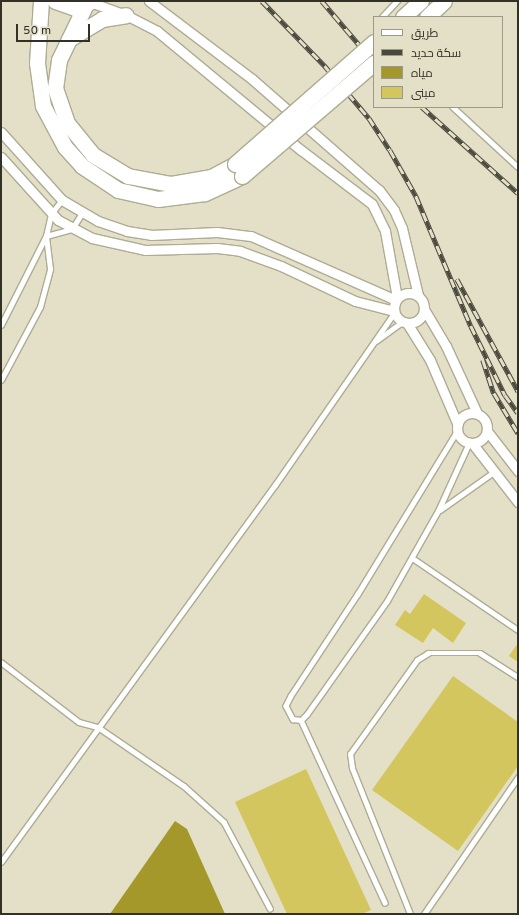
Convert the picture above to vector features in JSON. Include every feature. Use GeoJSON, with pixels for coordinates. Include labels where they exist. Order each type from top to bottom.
{"type":"FeatureCollection","features":[{"type":"Feature","properties":{"kind":"main road"},"geometry":{"type":"LineString","coordinates":[[42,1],[37,62],[43,106],[65,148],[82,166],[118,190],[158,199],[206,193],[238,170],[373,64]]}},
{"type":"Feature","properties":{"kind":"main road"},"geometry":{"type":"LineString","coordinates":[[55,1],[69,8],[89,3]]}},
{"type":"Feature","properties":{"kind":"main road"},"geometry":{"type":"LineString","coordinates":[[404,16],[421,1]]}},
{"type":"Feature","properties":{"kind":"main road"},"geometry":{"type":"LineString","coordinates":[[428,16],[444,1]]}},
{"type":"Feature","properties":{"kind":"main road"},"geometry":{"type":"LineString","coordinates":[[89,3],[67,40],[56,75],[59,106],[79,140],[108,167],[136,178],[171,184],[211,177],[238,170],[373,43]]}},
{"type":"Feature","properties":{"kind":"main road"},"geometry":{"type":"LineString","coordinates":[[67,40],[102,19],[126,14]]}},
{"type":"Feature","properties":{"kind":"street"},"geometry":{"type":"LineString","coordinates":[[149,1],[252,79],[379,190],[394,210],[402,228],[418,295],[424,309],[446,346],[477,413],[485,419],[487,431],[518,471]]}},
{"type":"Feature","properties":{"kind":"street"},"geometry":{"type":"LineString","coordinates":[[89,3],[126,14],[157,31],[301,150],[372,204],[385,231],[396,299],[394,312]]}},
{"type":"Feature","properties":{"kind":"street"},"geometry":{"type":"LineString","coordinates":[[1,132],[62,200],[82,213],[114,227],[151,235],[217,232],[251,236],[396,299]]}},
{"type":"Feature","properties":{"kind":"street"},"geometry":{"type":"LineString","coordinates":[[1,157],[51,214],[72,229],[110,243],[145,250],[217,248],[240,251],[281,266],[355,301],[394,312],[404,322],[430,360],[457,423],[457,432],[470,443],[495,471],[518,502]]}},
{"type":"Feature","properties":{"kind":"street"},"geometry":{"type":"LineString","coordinates":[[396,299],[407,293],[418,295]]}},
{"type":"Feature","properties":{"kind":"street"},"geometry":{"type":"LineString","coordinates":[[404,322],[420,319],[424,309]]}},
{"type":"Feature","properties":{"kind":"street"},"geometry":{"type":"LineString","coordinates":[[457,423],[467,413],[477,413]]}},
{"type":"Feature","properties":{"kind":"street"},"geometry":{"type":"LineString","coordinates":[[470,443],[481,441],[487,431]]}},
{"type":"Feature","properties":{"kind":"lane"},"geometry":{"type":"LineString","coordinates":[[383,16],[397,1]]}},
{"type":"Feature","properties":{"kind":"lane"},"geometry":{"type":"LineString","coordinates":[[454,108],[518,167]]}},
{"type":"Feature","properties":{"kind":"lane"},"geometry":{"type":"LineString","coordinates":[[1,326],[46,236],[51,214],[62,200]]}},
{"type":"Feature","properties":{"kind":"lane"},"geometry":{"type":"LineString","coordinates":[[46,236],[72,229],[82,213]]}},
{"type":"Feature","properties":{"kind":"lane"},"geometry":{"type":"LineString","coordinates":[[1,380],[40,307],[50,269],[46,236]]}},
{"type":"Feature","properties":{"kind":"lane"},"geometry":{"type":"LineString","coordinates":[[1,862],[275,486],[394,312]]}},
{"type":"Feature","properties":{"kind":"lane"},"geometry":{"type":"LineString","coordinates":[[371,344],[404,322]]}},
{"type":"Feature","properties":{"kind":"lane"},"geometry":{"type":"LineString","coordinates":[[385,903],[301,720],[289,715],[287,703],[358,594],[457,432]]}},
{"type":"Feature","properties":{"kind":"lane"},"geometry":{"type":"LineString","coordinates":[[301,720],[383,608],[414,559],[470,443]]}},
{"type":"Feature","properties":{"kind":"lane"},"geometry":{"type":"LineString","coordinates":[[438,511],[495,471]]}},
{"type":"Feature","properties":{"kind":"lane"},"geometry":{"type":"LineString","coordinates":[[414,559],[518,630]]}},
{"type":"Feature","properties":{"kind":"lane"},"geometry":{"type":"LineString","coordinates":[[410,914],[352,768],[350,754],[417,660],[428,653],[480,653],[518,677]]}},
{"type":"Feature","properties":{"kind":"lane"},"geometry":{"type":"LineString","coordinates":[[1,662],[79,722],[98,727],[184,786],[224,822],[270,908]]}},
{"type":"Feature","properties":{"kind":"lane"},"geometry":{"type":"LineString","coordinates":[[424,914],[518,777]]}},
{"type":"Feature","properties":{"kind":"water"},"geometry":{"type":"Polygon","coordinates":[[[175,821],[187,829],[225,914],[110,914],[175,821]]]}},
{"type":"Feature","properties":{"kind":"building"},"geometry":{"type":"Polygon","coordinates":[[[424,594],[466,623],[453,643],[433,628],[423,643],[395,625],[405,610],[410,614],[424,594]]]}},
{"type":"Feature","properties":{"kind":"building"},"geometry":{"type":"Polygon","coordinates":[[[518,643],[518,662],[509,656],[518,643]]]}},
{"type":"Feature","properties":{"kind":"building"},"geometry":{"type":"Polygon","coordinates":[[[453,676],[518,722],[518,766],[458,851],[372,790],[453,676]]]}},
{"type":"Feature","properties":{"kind":"building"},"geometry":{"type":"Polygon","coordinates":[[[306,769],[371,910],[362,914],[287,914],[235,802],[306,769]]]}},
{"type":"Feature","properties":{"kind":"railway"},"geometry":{"type":"LineString","coordinates":[[262,1],[325,66],[369,118],[390,150],[416,196],[471,326],[505,395],[518,413]]}},
{"type":"Feature","properties":{"kind":"railway"},"geometry":{"type":"LineString","coordinates":[[322,1],[373,61]]}},
{"type":"Feature","properties":{"kind":"railway"},"geometry":{"type":"LineString","coordinates":[[423,108],[518,193]]}},
{"type":"Feature","properties":{"kind":"railway"},"geometry":{"type":"LineString","coordinates":[[457,279],[518,391]]}},
{"type":"Feature","properties":{"kind":"railway"},"geometry":{"type":"LineString","coordinates":[[483,360],[494,393],[518,433]]}}]}
